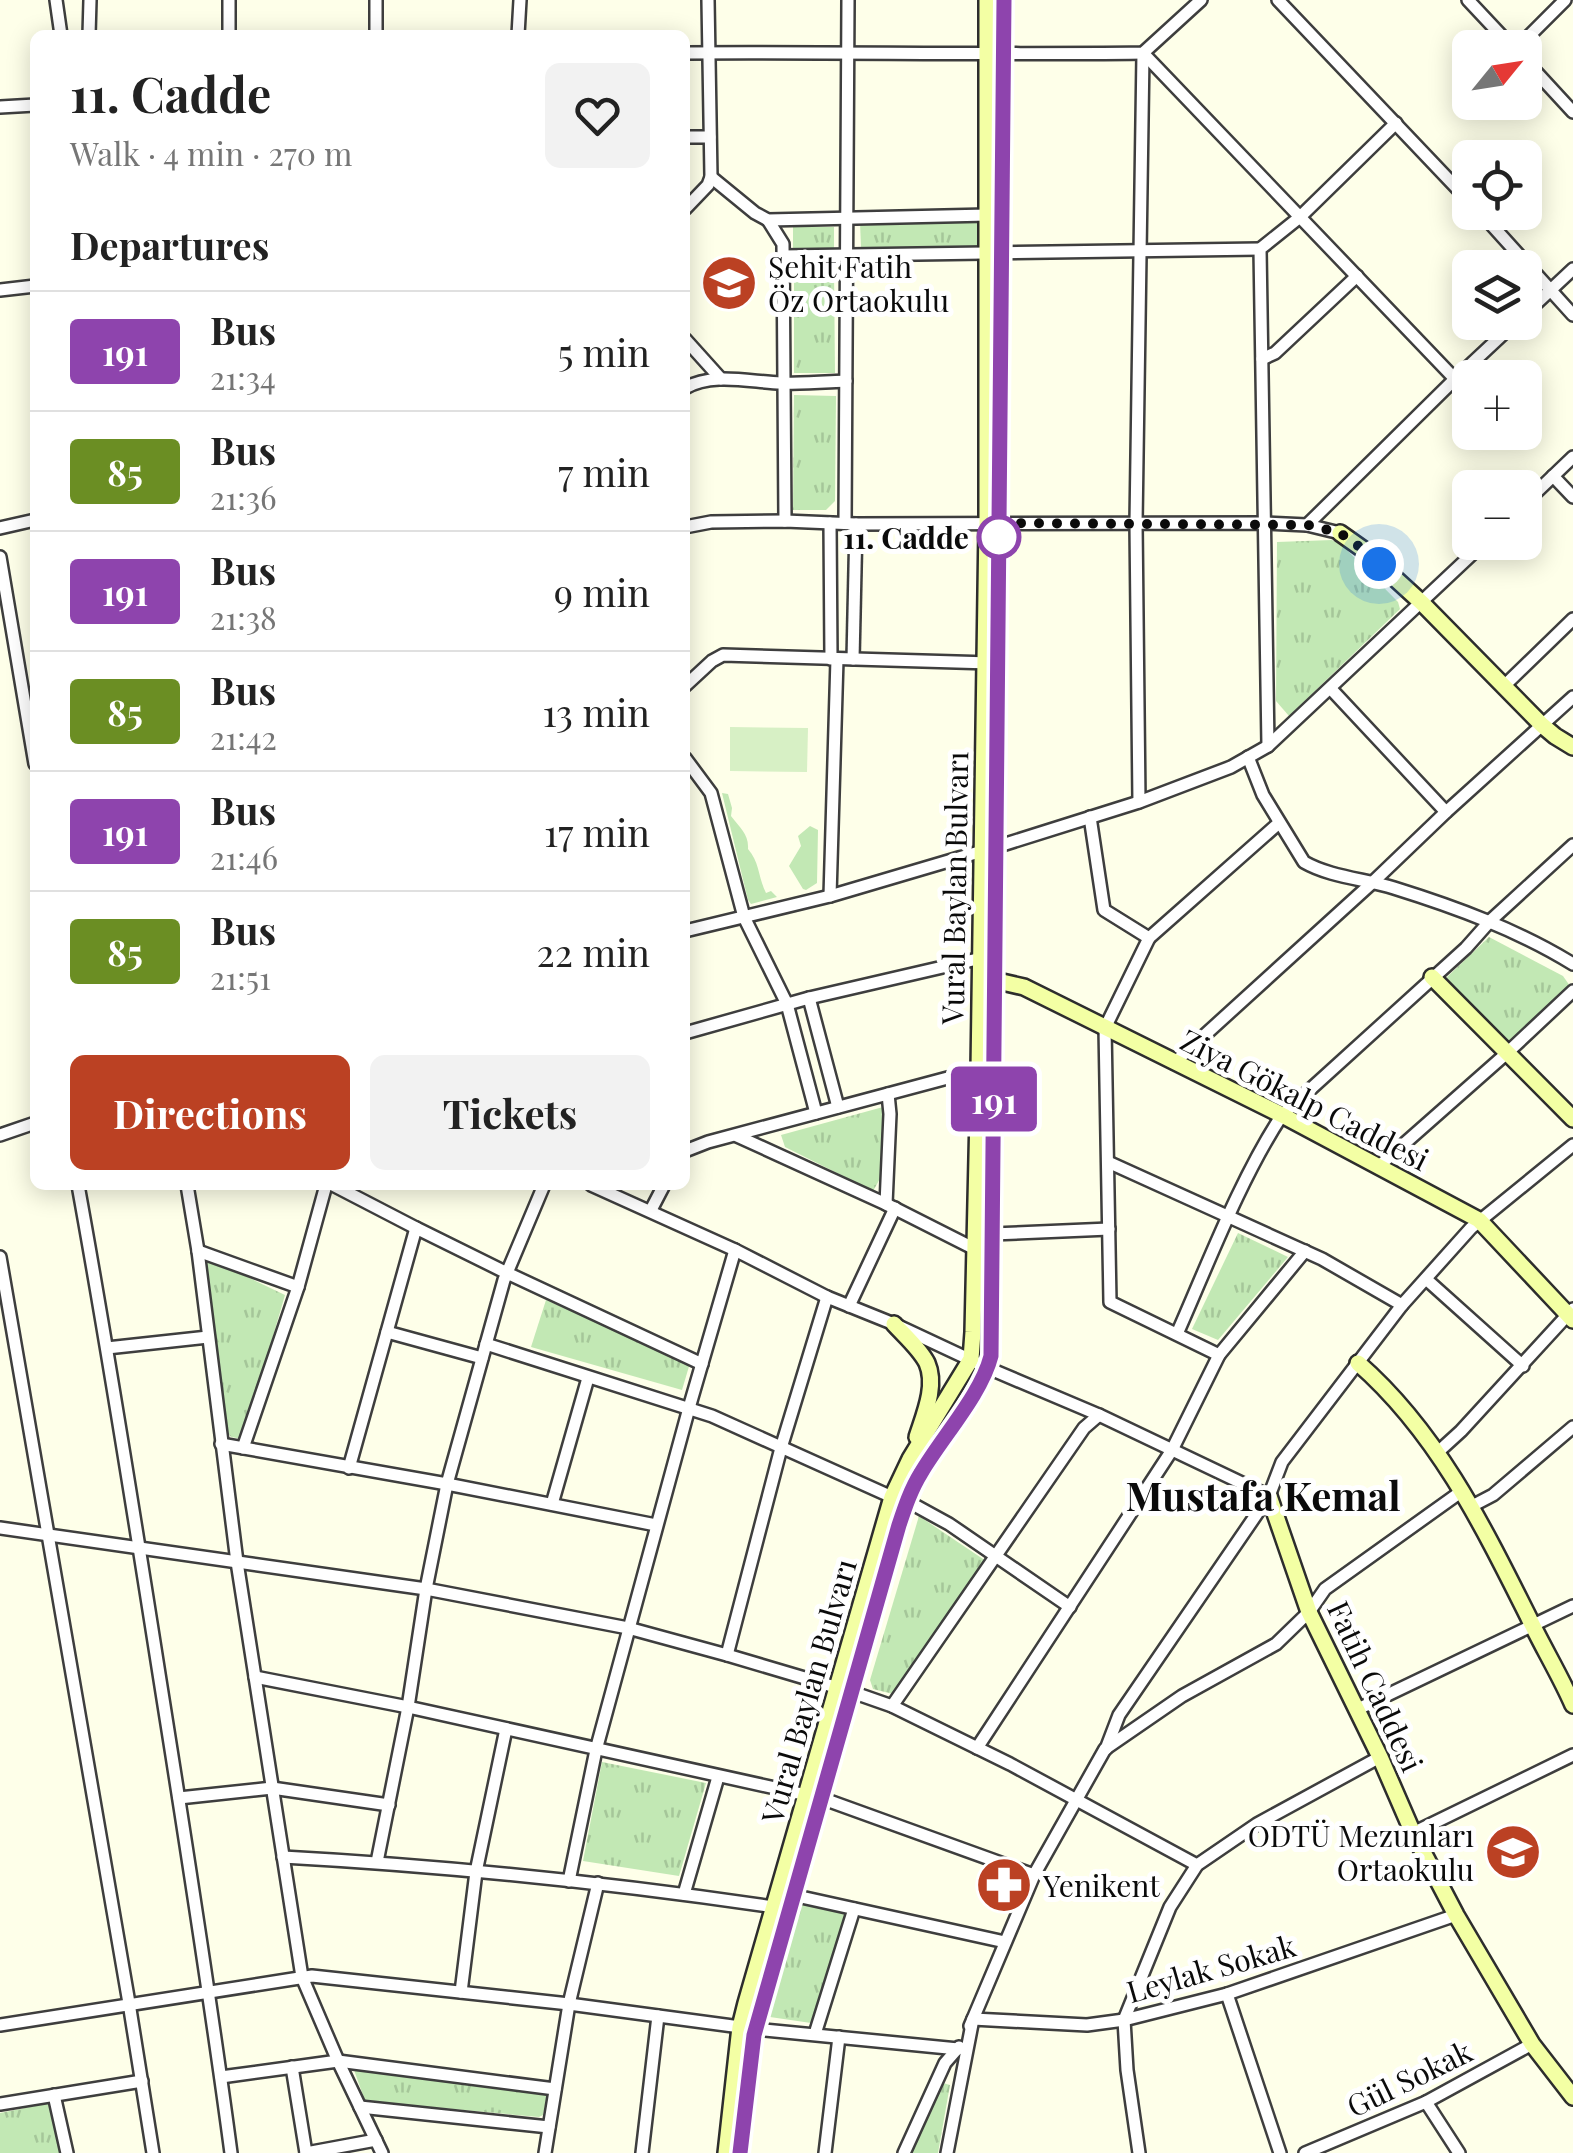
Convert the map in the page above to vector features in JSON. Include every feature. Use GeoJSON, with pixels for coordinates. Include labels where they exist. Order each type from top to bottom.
{"type":"FeatureCollection","features":[{"type":"Feature","properties":{"kind":"main road","name":"Vural Baylan Bulvarı"},"geometry":{"type":"LineString","coordinates":[[900,1499],[988,1368],[991,1356],[987,957],[996,55],[987,0]]}},
{"type":"Feature","properties":{"kind":"main road","name":"Vural Baylan Bulvarı"},"geometry":{"type":"LineString","coordinates":[[994,253],[988,215],[996,55],[1004,0]]}},
{"type":"Feature","properties":{"kind":"main road"},"geometry":{"type":"LineString","coordinates":[[1340,533],[1422,603],[1542,725],[1573,747]]}},
{"type":"Feature","properties":{"kind":"main road"},"geometry":{"type":"LineString","coordinates":[[1432,978],[1573,1119]]}},
{"type":"Feature","properties":{"kind":"main road","name":"Ziya Gökalp Caddesi"},"geometry":{"type":"LineString","coordinates":[[987,979],[1024,987],[1282,1115],[1479,1220],[1572,1314]]}},
{"type":"Feature","properties":{"kind":"main road","name":"Vural Baylan Bulvarı"},"geometry":{"type":"LineString","coordinates":[[726,2153],[774,1907],[814,1796],[910,1459],[971,1359],[987,1068]]}},
{"type":"Feature","properties":{"kind":"main road"},"geometry":{"type":"LineString","coordinates":[[894,1324],[926,1363],[930,1380],[929,1397],[910,1459]]}},
{"type":"Feature","properties":{"kind":"main road"},"geometry":{"type":"LineString","coordinates":[[1358,1362],[1380,1382],[1438,1452],[1472,1506],[1573,1705]]}},
{"type":"Feature","properties":{"kind":"main road","name":"Fatih Caddesi"},"geometry":{"type":"LineString","coordinates":[[1269,1496],[1309,1612],[1413,1833],[1456,1916],[1532,2044],[1572,2094]]}},
{"type":"Feature","properties":{"kind":"main road","name":"Vural Baylan Bulvarı"},"geometry":{"type":"LineString","coordinates":[[740,2153],[748,2028],[792,1895],[814,1796]]}},
{"type":"Feature","properties":{"kind":"street"},"geometry":{"type":"LineString","coordinates":[[56,0],[60,30]]}},
{"type":"Feature","properties":{"kind":"street"},"geometry":{"type":"LineString","coordinates":[[89,30],[90,0]]}},
{"type":"Feature","properties":{"kind":"street"},"geometry":{"type":"LineString","coordinates":[[229,0],[229,30]]}},
{"type":"Feature","properties":{"kind":"street"},"geometry":{"type":"LineString","coordinates":[[376,0],[376,30]]}},
{"type":"Feature","properties":{"kind":"street"},"geometry":{"type":"LineString","coordinates":[[518,30],[520,0]]}},
{"type":"Feature","properties":{"kind":"street"},"geometry":{"type":"LineString","coordinates":[[690,203],[712,177],[708,0]]}},
{"type":"Feature","properties":{"kind":"street"},"geometry":{"type":"LineString","coordinates":[[848,0],[846,381],[853,660]]}},
{"type":"Feature","properties":{"kind":"street"},"geometry":{"type":"LineString","coordinates":[[690,53],[1143,54],[1200,0]]}},
{"type":"Feature","properties":{"kind":"street"},"geometry":{"type":"LineString","coordinates":[[1278,0],[1452,183]]}},
{"type":"Feature","properties":{"kind":"street"},"geometry":{"type":"LineString","coordinates":[[1468,0],[1497,30]]}},
{"type":"Feature","properties":{"kind":"street"},"geometry":{"type":"LineString","coordinates":[[1534,30],[1565,0]]}},
{"type":"Feature","properties":{"kind":"street"},"geometry":{"type":"LineString","coordinates":[[1143,54],[1452,376]]}},
{"type":"Feature","properties":{"kind":"street"},"geometry":{"type":"LineString","coordinates":[[1140,802],[1136,523],[1143,54]]}},
{"type":"Feature","properties":{"kind":"street"},"geometry":{"type":"LineString","coordinates":[[1542,78],[1573,112]]}},
{"type":"Feature","properties":{"kind":"street"},"geometry":{"type":"LineString","coordinates":[[0,107],[30,105]]}},
{"type":"Feature","properties":{"kind":"street"},"geometry":{"type":"LineString","coordinates":[[783,256],[1260,249],[1300,217],[1396,123]]}},
{"type":"Feature","properties":{"kind":"street"},"geometry":{"type":"LineString","coordinates":[[690,137],[710,137]]}},
{"type":"Feature","properties":{"kind":"street"},"geometry":{"type":"LineString","coordinates":[[712,177],[768,220],[783,244],[784,521]]}},
{"type":"Feature","properties":{"kind":"street"},"geometry":{"type":"LineString","coordinates":[[768,220],[988,215]]}},
{"type":"Feature","properties":{"kind":"street"},"geometry":{"type":"LineString","coordinates":[[1497,230],[1573,315]]}},
{"type":"Feature","properties":{"kind":"street"},"geometry":{"type":"LineString","coordinates":[[1260,249],[1268,746]]}},
{"type":"Feature","properties":{"kind":"street"},"geometry":{"type":"LineString","coordinates":[[1542,299],[1573,269]]}},
{"type":"Feature","properties":{"kind":"street"},"geometry":{"type":"LineString","coordinates":[[1262,359],[1275,354],[1357,276]]}},
{"type":"Feature","properties":{"kind":"street"},"geometry":{"type":"LineString","coordinates":[[0,290],[30,287]]}},
{"type":"Feature","properties":{"kind":"street"},"geometry":{"type":"LineString","coordinates":[[1475,360],[1497,340]]}},
{"type":"Feature","properties":{"kind":"street"},"geometry":{"type":"LineString","coordinates":[[690,345],[721,380]]}},
{"type":"Feature","properties":{"kind":"street"},"geometry":{"type":"LineString","coordinates":[[690,385],[721,380],[846,381]]}},
{"type":"Feature","properties":{"kind":"street"},"geometry":{"type":"LineString","coordinates":[[1308,525],[1452,382]]}},
{"type":"Feature","properties":{"kind":"street"},"geometry":{"type":"LineString","coordinates":[[1542,487],[1573,457]]}},
{"type":"Feature","properties":{"kind":"street"},"geometry":{"type":"LineString","coordinates":[[1553,476],[1573,497]]}},
{"type":"Feature","properties":{"kind":"street"},"geometry":{"type":"LineString","coordinates":[[0,528],[30,521]]}},
{"type":"Feature","properties":{"kind":"street"},"geometry":{"type":"LineString","coordinates":[[690,526],[784,521],[1264,523],[1308,525],[1340,533]]}},
{"type":"Feature","properties":{"kind":"street"},"geometry":{"type":"LineString","coordinates":[[830,523],[834,659],[830,896]]}},
{"type":"Feature","properties":{"kind":"street"},"geometry":{"type":"LineString","coordinates":[[0,557],[30,734]]}},
{"type":"Feature","properties":{"kind":"street"},"geometry":{"type":"LineString","coordinates":[[690,929],[830,896],[989,849],[1140,802],[1231,767],[1268,746],[1466,560]]}},
{"type":"Feature","properties":{"kind":"street"},"geometry":{"type":"LineString","coordinates":[[1504,686],[1573,620]]}},
{"type":"Feature","properties":{"kind":"street"},"geometry":{"type":"LineString","coordinates":[[690,681],[723,655],[991,664]]}},
{"type":"Feature","properties":{"kind":"street"},"geometry":{"type":"LineString","coordinates":[[1331,689],[1446,812]]}},
{"type":"Feature","properties":{"kind":"street"},"geometry":{"type":"LineString","coordinates":[[1174,1064],[1572,701]]}},
{"type":"Feature","properties":{"kind":"street"},"geometry":{"type":"LineString","coordinates":[[1248,757],[1263,795],[1304,862],[1490,921],[1573,964]]}},
{"type":"Feature","properties":{"kind":"street"},"geometry":{"type":"LineString","coordinates":[[690,764],[710,793],[744,917],[787,1004],[816,1113]]}},
{"type":"Feature","properties":{"kind":"street"},"geometry":{"type":"LineString","coordinates":[[1090,817],[1104,910],[1149,938]]}},
{"type":"Feature","properties":{"kind":"street"},"geometry":{"type":"LineString","coordinates":[[1219,1355],[1110,1302],[1105,1028],[1149,938],[1279,823]]}},
{"type":"Feature","properties":{"kind":"street"},"geometry":{"type":"LineString","coordinates":[[1176,1334],[1282,1115],[1573,845]]}},
{"type":"Feature","properties":{"kind":"street"},"geometry":{"type":"LineString","coordinates":[[690,1032],[809,998],[987,957]]}},
{"type":"Feature","properties":{"kind":"street"},"geometry":{"type":"LineString","coordinates":[[1378,1166],[1573,991]]}},
{"type":"Feature","properties":{"kind":"street"},"geometry":{"type":"LineString","coordinates":[[809,998],[838,1107]]}},
{"type":"Feature","properties":{"kind":"street"},"geometry":{"type":"LineString","coordinates":[[690,1149],[987,1068]]}},
{"type":"Feature","properties":{"kind":"street"},"geometry":{"type":"LineString","coordinates":[[849,1306],[891,1206],[888,1094]]}},
{"type":"Feature","properties":{"kind":"street"},"geometry":{"type":"LineString","coordinates":[[0,1135],[30,1126]]}},
{"type":"Feature","properties":{"kind":"street"},"geometry":{"type":"LineString","coordinates":[[737,1136],[992,1257]]}},
{"type":"Feature","properties":{"kind":"street"},"geometry":{"type":"LineString","coordinates":[[904,2153],[945,2064],[958,2049],[973,2019],[1034,1875],[1106,1749],[1120,1714],[1269,1496],[1282,1462],[1402,1305],[1479,1220],[1573,1145]]}},
{"type":"Feature","properties":{"kind":"street"},"geometry":{"type":"LineString","coordinates":[[1108,1162],[1305,1251],[1402,1305]]}},
{"type":"Feature","properties":{"kind":"street"},"geometry":{"type":"LineString","coordinates":[[79,1190],[108,1348],[210,1992],[231,2153]]}},
{"type":"Feature","properties":{"kind":"street"},"geometry":{"type":"LineString","coordinates":[[188,1190],[237,1562],[302,1977],[382,2153]]}},
{"type":"Feature","properties":{"kind":"street"},"geometry":{"type":"LineString","coordinates":[[243,1448],[327,1190]]}},
{"type":"Feature","properties":{"kind":"street"},"geometry":{"type":"LineString","coordinates":[[339,1190],[702,1364]]}},
{"type":"Feature","properties":{"kind":"street"},"geometry":{"type":"LineString","coordinates":[[377,1862],[447,1484],[507,1273],[542,1190]]}},
{"type":"Feature","properties":{"kind":"street"},"geometry":{"type":"LineString","coordinates":[[603,1190],[827,1297],[1099,1415],[1269,1496]]}},
{"type":"Feature","properties":{"kind":"street"},"geometry":{"type":"LineString","coordinates":[[651,1210],[661,1190]]}},
{"type":"Feature","properties":{"kind":"street"},"geometry":{"type":"LineString","coordinates":[[349,1468],[416,1228]]}},
{"type":"Feature","properties":{"kind":"street"},"geometry":{"type":"LineString","coordinates":[[992,1234],[1109,1229]]}},
{"type":"Feature","properties":{"kind":"street"},"geometry":{"type":"LineString","coordinates":[[198,1250],[298,1287]]}},
{"type":"Feature","properties":{"kind":"street"},"geometry":{"type":"LineString","coordinates":[[569,1882],[596,1750],[628,1628],[735,1250]]}},
{"type":"Feature","properties":{"kind":"street"},"geometry":{"type":"LineString","coordinates":[[977,1748],[1172,1450],[1219,1355],[1305,1251]]}},
{"type":"Feature","properties":{"kind":"street"},"geometry":{"type":"LineString","coordinates":[[0,1257],[153,2153]]}},
{"type":"Feature","properties":{"kind":"street"},"geometry":{"type":"LineString","coordinates":[[1426,1279],[1522,1366]]}},
{"type":"Feature","properties":{"kind":"street"},"geometry":{"type":"LineString","coordinates":[[727,1655],[781,1448],[827,1297]]}},
{"type":"Feature","properties":{"kind":"street"},"geometry":{"type":"LineString","coordinates":[[1438,1452],[1572,1314]]}},
{"type":"Feature","properties":{"kind":"street"},"geometry":{"type":"LineString","coordinates":[[387,1332],[482,1358]]}},
{"type":"Feature","properties":{"kind":"street"},"geometry":{"type":"LineString","coordinates":[[108,1348],[208,1337]]}},
{"type":"Feature","properties":{"kind":"street"},"geometry":{"type":"LineString","coordinates":[[486,1344],[712,1416],[900,1499],[948,1524],[1070,1607]]}},
{"type":"Feature","properties":{"kind":"street"},"geometry":{"type":"LineString","coordinates":[[552,1504],[588,1378]]}},
{"type":"Feature","properties":{"kind":"street"},"geometry":{"type":"LineString","coordinates":[[892,1706],[1084,1428],[1099,1415]]}},
{"type":"Feature","properties":{"kind":"street"},"geometry":{"type":"LineString","coordinates":[[1472,1506],[1494,1495],[1573,1427]]}},
{"type":"Feature","properties":{"kind":"street"},"geometry":{"type":"LineString","coordinates":[[221,1444],[656,1525]]}},
{"type":"Feature","properties":{"kind":"street"},"geometry":{"type":"LineString","coordinates":[[1106,1749],[1182,1696],[1276,1644],[1325,1590],[1462,1491]]}},
{"type":"Feature","properties":{"kind":"street"},"geometry":{"type":"LineString","coordinates":[[0,1528],[426,1589],[628,1628],[727,1655],[892,1706],[1197,1866]]}},
{"type":"Feature","properties":{"kind":"street"},"geometry":{"type":"LineString","coordinates":[[1356,1710],[1573,1606]]}},
{"type":"Feature","properties":{"kind":"street"},"geometry":{"type":"LineString","coordinates":[[255,1677],[814,1796],[1034,1875]]}},
{"type":"Feature","properties":{"kind":"street"},"geometry":{"type":"LineString","coordinates":[[461,1992],[476,1872],[506,1729]]}},
{"type":"Feature","properties":{"kind":"street"},"geometry":{"type":"LineString","coordinates":[[1413,1833],[1573,1755]]}},
{"type":"Feature","properties":{"kind":"street"},"geometry":{"type":"LineString","coordinates":[[1139,2153],[1124,2020],[1170,1906],[1197,1866],[1258,1824],[1380,1757]]}},
{"type":"Feature","properties":{"kind":"street"},"geometry":{"type":"LineString","coordinates":[[684,1894],[718,1777]]}},
{"type":"Feature","properties":{"kind":"street"},"geometry":{"type":"LineString","coordinates":[[179,1798],[272,1788],[388,1805]]}},
{"type":"Feature","properties":{"kind":"street"},"geometry":{"type":"LineString","coordinates":[[283,1857],[598,1882],[774,1907]]}},
{"type":"Feature","properties":{"kind":"street"},"geometry":{"type":"LineString","coordinates":[[545,2153],[569,2004],[598,1882]]}},
{"type":"Feature","properties":{"kind":"street"},"geometry":{"type":"LineString","coordinates":[[792,1895],[1005,1942]]}},
{"type":"Feature","properties":{"kind":"street"},"geometry":{"type":"LineString","coordinates":[[815,2034],[854,1909]]}},
{"type":"Feature","properties":{"kind":"street","name":"Leylak Sokak"},"geometry":{"type":"LineString","coordinates":[[973,2019],[1086,2026],[1124,2020],[1227,1994],[1456,1916]]}},
{"type":"Feature","properties":{"kind":"street"},"geometry":{"type":"LineString","coordinates":[[0,2025],[312,1976],[958,2049]]}},
{"type":"Feature","properties":{"kind":"street"},"geometry":{"type":"LineString","coordinates":[[1227,1994],[1280,2153]]}},
{"type":"Feature","properties":{"kind":"street"},"geometry":{"type":"LineString","coordinates":[[642,2153],[658,2016]]}},
{"type":"Feature","properties":{"kind":"street"},"geometry":{"type":"LineString","coordinates":[[947,2153],[973,2019]]}},
{"type":"Feature","properties":{"kind":"street"},"geometry":{"type":"LineString","coordinates":[[825,2153],[839,2036]]}},
{"type":"Feature","properties":{"kind":"street","name":"Gül Sokak"},"geometry":{"type":"LineString","coordinates":[[1305,2153],[1426,2102],[1532,2044]]}},
{"type":"Feature","properties":{"kind":"street"},"geometry":{"type":"LineString","coordinates":[[220,2076],[338,2061],[555,2089]]}},
{"type":"Feature","properties":{"kind":"street"},"geometry":{"type":"LineString","coordinates":[[292,2067],[306,2153],[376,2140]]}},
{"type":"Feature","properties":{"kind":"street"},"geometry":{"type":"LineString","coordinates":[[0,2104],[142,2081]]}},
{"type":"Feature","properties":{"kind":"street"},"geometry":{"type":"LineString","coordinates":[[54,2095],[66,2153]]}},
{"type":"Feature","properties":{"kind":"street"},"geometry":{"type":"LineString","coordinates":[[1426,2102],[1459,2153]]}},
{"type":"Feature","properties":{"kind":"street"},"geometry":{"type":"LineString","coordinates":[[360,2107],[549,2127]]}},
{"type":"Feature","properties":{"kind":"green space"},"geometry":{"type":"Polygon","coordinates":[[[978,220],[977,247],[861,247],[860,222],[978,220]]]}},
{"type":"Feature","properties":{"kind":"green space"},"geometry":{"type":"Polygon","coordinates":[[[793,227],[834,227],[834,254],[793,254],[793,227]]]}},
{"type":"Feature","properties":{"kind":"green space"},"geometry":{"type":"Polygon","coordinates":[[[794,269],[834,269],[835,373],[794,373],[794,269]]]}},
{"type":"Feature","properties":{"kind":"green space"},"geometry":{"type":"Polygon","coordinates":[[[794,395],[836,396],[835,501],[826,510],[793,510],[794,395]]]}},
{"type":"Feature","properties":{"kind":"green space"},"geometry":{"type":"Polygon","coordinates":[[[1332,540],[1343,546],[1398,602],[1400,609],[1289,716],[1276,701],[1277,542],[1332,540]]]}},
{"type":"Feature","properties":{"kind":"green space"},"geometry":{"type":"Polygon","coordinates":[[[730,727],[808,728],[807,772],[730,771],[730,727]]]}},
{"type":"Feature","properties":{"kind":"green space"},"geometry":{"type":"Polygon","coordinates":[[[722,793],[728,794],[731,816],[745,835],[766,893],[771,891],[777,897],[751,904],[748,900],[722,793]]]}},
{"type":"Feature","properties":{"kind":"green space"},"geometry":{"type":"Polygon","coordinates":[[[810,826],[818,830],[817,883],[806,890],[789,866],[801,846],[798,836],[810,826]]]}},
{"type":"Feature","properties":{"kind":"green space"},"geometry":{"type":"Polygon","coordinates":[[[1489,937],[1563,976],[1570,986],[1509,1041],[1446,978],[1489,937]]]}},
{"type":"Feature","properties":{"kind":"green space"},"geometry":{"type":"Polygon","coordinates":[[[883,1107],[881,1177],[873,1191],[785,1147],[781,1135],[883,1107]]]}},
{"type":"Feature","properties":{"kind":"green space"},"geometry":{"type":"Polygon","coordinates":[[[1238,1233],[1288,1257],[1218,1340],[1192,1329],[1238,1233]]]}},
{"type":"Feature","properties":{"kind":"green space"},"geometry":{"type":"Polygon","coordinates":[[[214,1261],[285,1295],[243,1439],[228,1433],[204,1267],[214,1261]]]}},
{"type":"Feature","properties":{"kind":"green space"},"geometry":{"type":"Polygon","coordinates":[[[546,1300],[690,1363],[682,1390],[531,1347],[546,1300]]]}},
{"type":"Feature","properties":{"kind":"green space"},"geometry":{"type":"Polygon","coordinates":[[[919,1516],[986,1561],[893,1694],[873,1689],[870,1680],[919,1516]]]}},
{"type":"Feature","properties":{"kind":"green space"},"geometry":{"type":"Polygon","coordinates":[[[602,1762],[706,1783],[679,1876],[583,1861],[602,1762]]]}},
{"type":"Feature","properties":{"kind":"green space"},"geometry":{"type":"Polygon","coordinates":[[[799,1901],[847,1912],[816,2021],[811,2023],[767,2015],[799,1901]]]}},
{"type":"Feature","properties":{"kind":"green space"},"geometry":{"type":"Polygon","coordinates":[[[354,2070],[547,2095],[543,2115],[539,2117],[365,2101],[354,2070]]]}},
{"type":"Feature","properties":{"kind":"green space"},"geometry":{"type":"Polygon","coordinates":[[[943,2083],[950,2085],[938,2153],[911,2153],[943,2083]]]}},
{"type":"Feature","properties":{"kind":"green space"},"geometry":{"type":"Polygon","coordinates":[[[50,2103],[60,2153],[0,2153],[0,2113],[50,2103]]]}},
{"type":"Feature","properties":{"kind":"bus line","name":"191"},"geometry":{"type":"LineString","coordinates":[[740,2153],[754,2035],[899,1525],[920,1473],[988,1368],[991,1356],[1004,0]]}},
{"type":"Feature","properties":{"kind":"place","name":"Şehit Fatih Öz Ortaokulu"},"geometry":{"type":"Point","coordinates":[729,283]}},
{"type":"Feature","properties":{"kind":"place","name":"11. Cadde"},"geometry":{"type":"Point","coordinates":[999,537]}},
{"type":"Feature","properties":{"kind":"place","name":"ODTÜ Mezunları Ortaokulu"},"geometry":{"type":"Point","coordinates":[1513,1852]}},
{"type":"Feature","properties":{"kind":"place","name":"Yenikent"},"geometry":{"type":"Point","coordinates":[1004,1885]}},
{"type":"Feature","properties":{"kind":"district","name":"Mustafa Kemal"},"geometry":{"type":"Point","coordinates":[1263,1494]}},
{"type":"Feature","properties":{"kind":"route"},"geometry":{"type":"LineString","coordinates":[[999,537],[999,523],[1308,525],[1340,533],[1379,564]]}}]}
